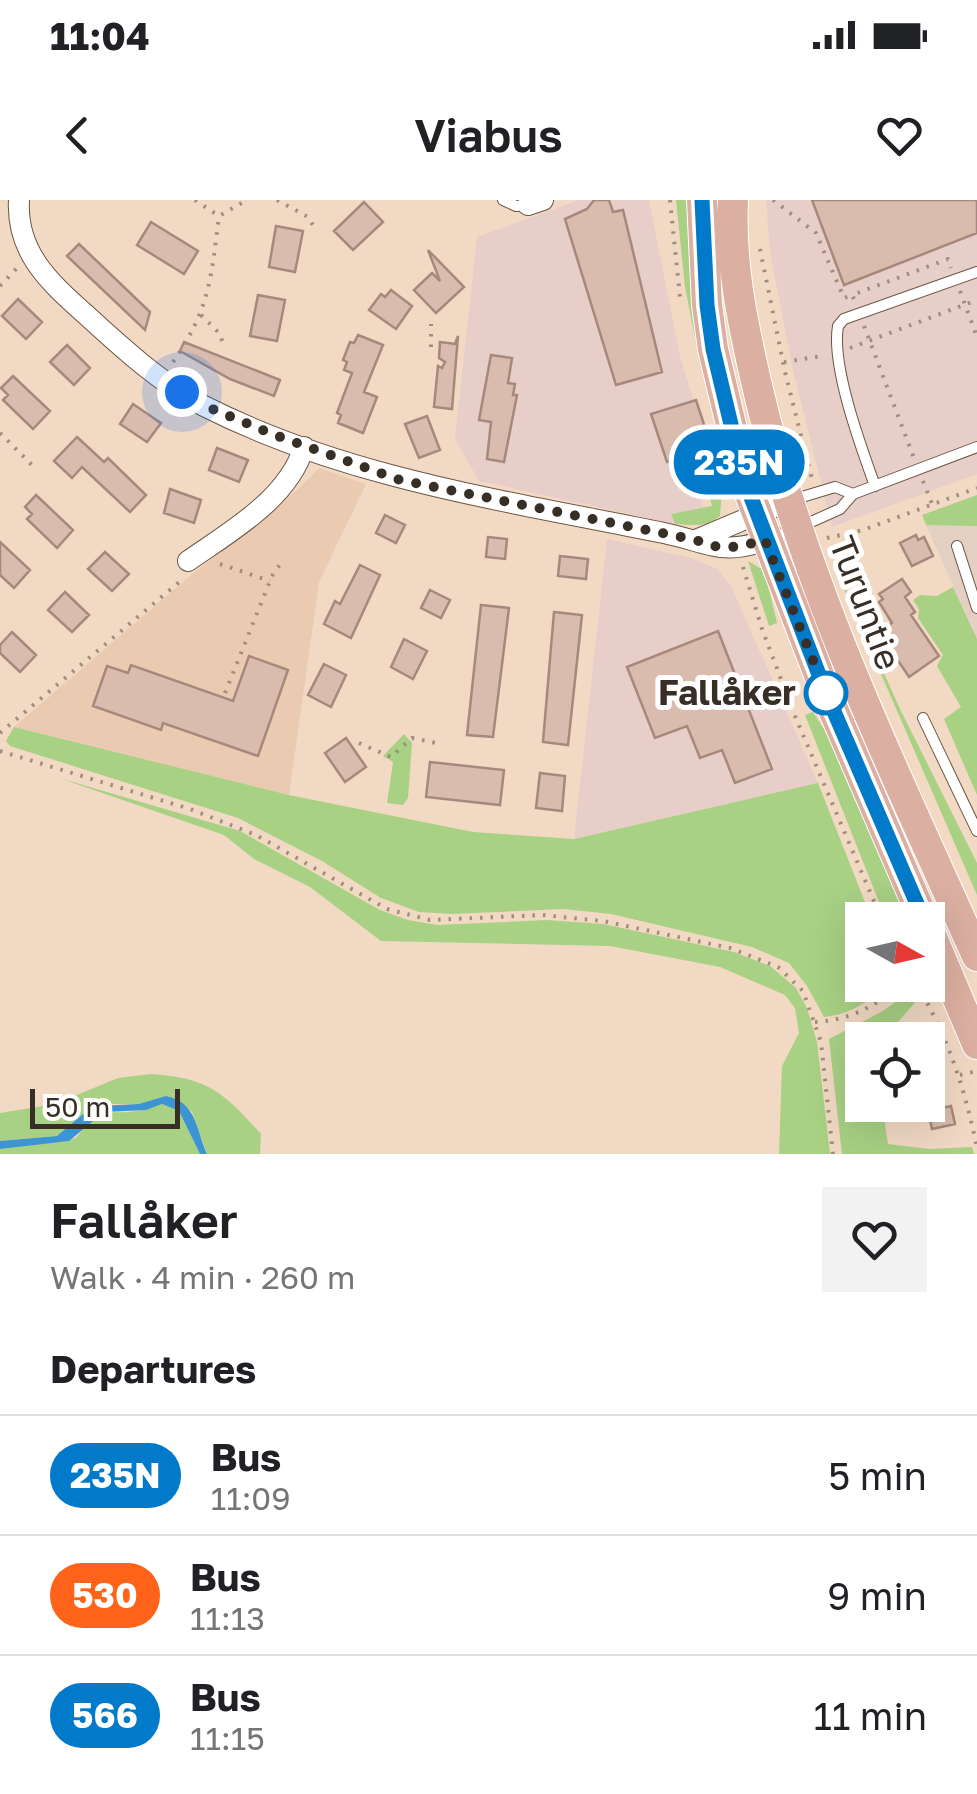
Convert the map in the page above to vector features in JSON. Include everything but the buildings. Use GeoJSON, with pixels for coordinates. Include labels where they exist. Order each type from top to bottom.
{"type":"FeatureCollection","features":[{"type":"Feature","properties":{"kind":"main road","name":"Turuntie"},"geometry":{"type":"LineString","coordinates":[[702,200],[705,286],[713,349],[741,469],[826,693],[916,902]]}},
{"type":"Feature","properties":{"kind":"main road","name":"Turuntie"},"geometry":{"type":"LineString","coordinates":[[732,200],[737,297],[763,412],[805,510],[868,714],[977,956]]}},
{"type":"Feature","properties":{"kind":"main road"},"geometry":{"type":"LineString","coordinates":[[945,956],[973,1003],[977,1044]]}},
{"type":"Feature","properties":{"kind":"street"},"geometry":{"type":"LineString","coordinates":[[20,200],[21,234],[29,254],[134,359],[203,405],[304,447],[435,488],[696,540],[715,549],[728,550],[760,527],[805,510]]}},
{"type":"Feature","properties":{"kind":"street"},"geometry":{"type":"LineString","coordinates":[[192,565],[278,490],[292,474],[304,447]]}},
{"type":"Feature","properties":{"kind":"lane"},"geometry":{"type":"LineString","coordinates":[[503,200],[516,206],[535,202]]}},
{"type":"Feature","properties":{"kind":"lane"},"geometry":{"type":"LineString","coordinates":[[875,486],[857,436],[838,352],[838,326],[844,320],[977,272]]}},
{"type":"Feature","properties":{"kind":"lane"},"geometry":{"type":"LineString","coordinates":[[805,510],[840,510],[854,494],[977,447]]}},
{"type":"Feature","properties":{"kind":"lane"},"geometry":{"type":"LineString","coordinates":[[805,510],[836,487],[854,494]]}},
{"type":"Feature","properties":{"kind":"lane"},"geometry":{"type":"LineString","coordinates":[[957,546],[977,608]]}},
{"type":"Feature","properties":{"kind":"lane"},"geometry":{"type":"LineString","coordinates":[[923,718],[977,831]]}},
{"type":"Feature","properties":{"kind":"path"},"geometry":{"type":"LineString","coordinates":[[194,200],[220,216]]}},
{"type":"Feature","properties":{"kind":"path"},"geometry":{"type":"LineString","coordinates":[[220,216],[247,200]]}},
{"type":"Feature","properties":{"kind":"path"},"geometry":{"type":"LineString","coordinates":[[277,200],[308,217],[314,228]]}},
{"type":"Feature","properties":{"kind":"path"},"geometry":{"type":"LineString","coordinates":[[773,200],[810,226],[844,298],[948,259],[977,337]]}},
{"type":"Feature","properties":{"kind":"path"},"geometry":{"type":"LineString","coordinates":[[162,378],[193,333],[208,297],[220,216]]}},
{"type":"Feature","properties":{"kind":"path"},"geometry":{"type":"LineString","coordinates":[[758,242],[784,362],[805,510],[826,538],[830,553]]}},
{"type":"Feature","properties":{"kind":"path"},"geometry":{"type":"LineString","coordinates":[[0,286],[22,262]]}},
{"type":"Feature","properties":{"kind":"path"},"geometry":{"type":"LineString","coordinates":[[852,295],[932,504]]}},
{"type":"Feature","properties":{"kind":"path"},"geometry":{"type":"LineString","coordinates":[[784,362],[838,352],[977,300]]}},
{"type":"Feature","properties":{"kind":"path"},"geometry":{"type":"LineString","coordinates":[[200,315],[219,333],[223,343]]}},
{"type":"Feature","properties":{"kind":"path"},"geometry":{"type":"LineString","coordinates":[[430,347],[432,324]]}},
{"type":"Feature","properties":{"kind":"path"},"geometry":{"type":"LineString","coordinates":[[0,432],[34,467]]}},
{"type":"Feature","properties":{"kind":"path"},"geometry":{"type":"LineString","coordinates":[[826,538],[863,530],[977,488]]}},
{"type":"Feature","properties":{"kind":"path"},"geometry":{"type":"LineString","coordinates":[[224,693],[281,563]]}},
{"type":"Feature","properties":{"kind":"path"},"geometry":{"type":"LineString","coordinates":[[218,564],[270,581]]}},
{"type":"Feature","properties":{"kind":"path"},"geometry":{"type":"LineString","coordinates":[[0,733],[192,565]]}},
{"type":"Feature","properties":{"kind":"path"},"geometry":{"type":"LineString","coordinates":[[359,743],[392,757],[412,738],[442,744]]}},
{"type":"Feature","properties":{"kind":"path"},"geometry":{"type":"LineString","coordinates":[[0,751],[190,809],[256,835],[386,909],[430,920],[542,916],[603,920],[730,948],[778,967],[804,991],[821,1042],[833,1154]]}},
{"type":"Feature","properties":{"kind":"path"},"geometry":{"type":"LineString","coordinates":[[814,1022],[838,1021],[880,1002]]}},
{"type":"Feature","properties":{"kind":"path"},"geometry":{"type":"LineString","coordinates":[[927,1002],[960,1076],[977,1148]]}},
{"type":"Feature","properties":{"kind":"path"},"geometry":{"type":"LineString","coordinates":[[960,1076],[977,1070]]}},
{"type":"Feature","properties":{"kind":"shaded area"},"geometry":{"type":"Polygon","coordinates":[[[579,200],[649,200],[680,357],[722,489],[701,501],[704,509],[671,514],[675,524],[479,481],[455,439],[477,237],[579,200]]]}},
{"type":"Feature","properties":{"kind":"shaded area"},"geometry":{"type":"Polygon","coordinates":[[[766,200],[977,200],[977,474],[832,527],[793,370],[770,252],[766,200]]]}},
{"type":"Feature","properties":{"kind":"shaded area"},"geometry":{"type":"Polygon","coordinates":[[[319,468],[366,484],[319,582],[289,795],[14,727],[296,491],[319,468]]]}},
{"type":"Feature","properties":{"kind":"shaded area"},"geometry":{"type":"Polygon","coordinates":[[[926,525],[977,526],[977,639],[926,525]]]}},
{"type":"Feature","properties":{"kind":"shaded area"},"geometry":{"type":"Polygon","coordinates":[[[607,539],[692,558],[717,569],[731,586],[818,783],[574,839],[607,539]]]}},
{"type":"Feature","properties":{"kind":"green space"},"geometry":{"type":"Polygon","coordinates":[[[676,200],[693,200],[707,367],[701,368],[685,287],[676,200]]]}},
{"type":"Feature","properties":{"kind":"green space"},"geometry":{"type":"Polygon","coordinates":[[[722,489],[720,516],[704,524],[675,524],[671,514],[712,506],[710,498],[722,489]]]}},
{"type":"Feature","properties":{"kind":"green space"},"geometry":{"type":"Polygon","coordinates":[[[977,495],[977,526],[926,525],[922,515],[977,495]]]}},
{"type":"Feature","properties":{"kind":"green space"},"geometry":{"type":"Polygon","coordinates":[[[857,539],[859,559],[841,568],[843,583],[977,863],[977,895],[842,584],[837,568],[838,547],[857,539]]]}},
{"type":"Feature","properties":{"kind":"green space"},"geometry":{"type":"Polygon","coordinates":[[[748,561],[763,570],[777,623],[769,626],[748,561]]]}},
{"type":"Feature","properties":{"kind":"green space"},"geometry":{"type":"Polygon","coordinates":[[[953,587],[977,639],[977,795],[944,719],[961,707],[937,666],[943,655],[918,618],[919,609],[913,600],[920,595],[937,596],[953,587]]]}},
{"type":"Feature","properties":{"kind":"green space"},"geometry":{"type":"Polygon","coordinates":[[[813,712],[838,751],[905,902],[879,902],[805,715],[813,712]]]}},
{"type":"Feature","properties":{"kind":"green space"},"geometry":{"type":"Polygon","coordinates":[[[14,727],[289,795],[473,832],[574,839],[818,783],[865,902],[845,902],[845,1002],[866,1002],[824,1017],[789,963],[752,947],[611,914],[563,909],[419,912],[381,898],[322,861],[238,818],[10,746],[6,741],[14,727]]]}},
{"type":"Feature","properties":{"kind":"green space"},"geometry":{"type":"Polygon","coordinates":[[[404,734],[412,743],[408,798],[403,805],[387,803],[393,762],[383,756],[404,734]]]}},
{"type":"Feature","properties":{"kind":"green space"},"geometry":{"type":"Polygon","coordinates":[[[59,778],[240,831],[380,910],[408,920],[438,925],[547,920],[603,924],[734,952],[770,966],[796,988],[807,1008],[817,1042],[830,1154],[779,1154],[782,1066],[799,1033],[795,1008],[785,995],[720,967],[610,946],[381,941],[310,887],[254,859],[224,835],[59,778]]]}},
{"type":"Feature","properties":{"kind":"green space"},"geometry":{"type":"Polygon","coordinates":[[[895,1002],[915,1002],[898,1022],[862,1022],[895,1002]]]}},
{"type":"Feature","properties":{"kind":"green space"},"geometry":{"type":"Polygon","coordinates":[[[845,1031],[845,1122],[885,1122],[888,1144],[930,1149],[972,1147],[974,1154],[842,1154],[829,1039],[845,1031]]]}},
{"type":"Feature","properties":{"kind":"green space"},"geometry":{"type":"Polygon","coordinates":[[[151,1074],[187,1079],[225,1098],[261,1134],[260,1154],[207,1154],[192,1112],[176,1098],[110,1104],[57,1136],[0,1141],[0,1113],[55,1104],[118,1078],[151,1074]]]}},
{"type":"Feature","properties":{"kind":"green space"},"geometry":{"type":"Polygon","coordinates":[[[162,1104],[179,1111],[200,1154],[0,1154],[0,1149],[76,1138],[102,1114],[133,1112],[162,1104]]]}},
{"type":"Feature","properties":{"kind":"water"},"geometry":{"type":"Polygon","coordinates":[[[166,1096],[190,1111],[207,1154],[200,1154],[179,1111],[162,1104],[146,1110],[104,1112],[69,1141],[0,1149],[0,1141],[57,1136],[88,1110],[99,1106],[139,1104],[166,1096]]]}},
{"type":"Feature","properties":{"kind":"bus line","name":"235N"},"geometry":{"type":"LineString","coordinates":[[702,200],[700,216],[713,349],[744,479],[826,693],[916,902]]}},
{"type":"Feature","properties":{"kind":"place","name":"Fallåker"},"geometry":{"type":"Point","coordinates":[826,693]}},
{"type":"Feature","properties":{"kind":"route"},"geometry":{"type":"LineString","coordinates":[[182,392],[203,405],[304,447],[400,480],[696,540],[715,549],[728,550],[765,540],[826,693]]}}]}
